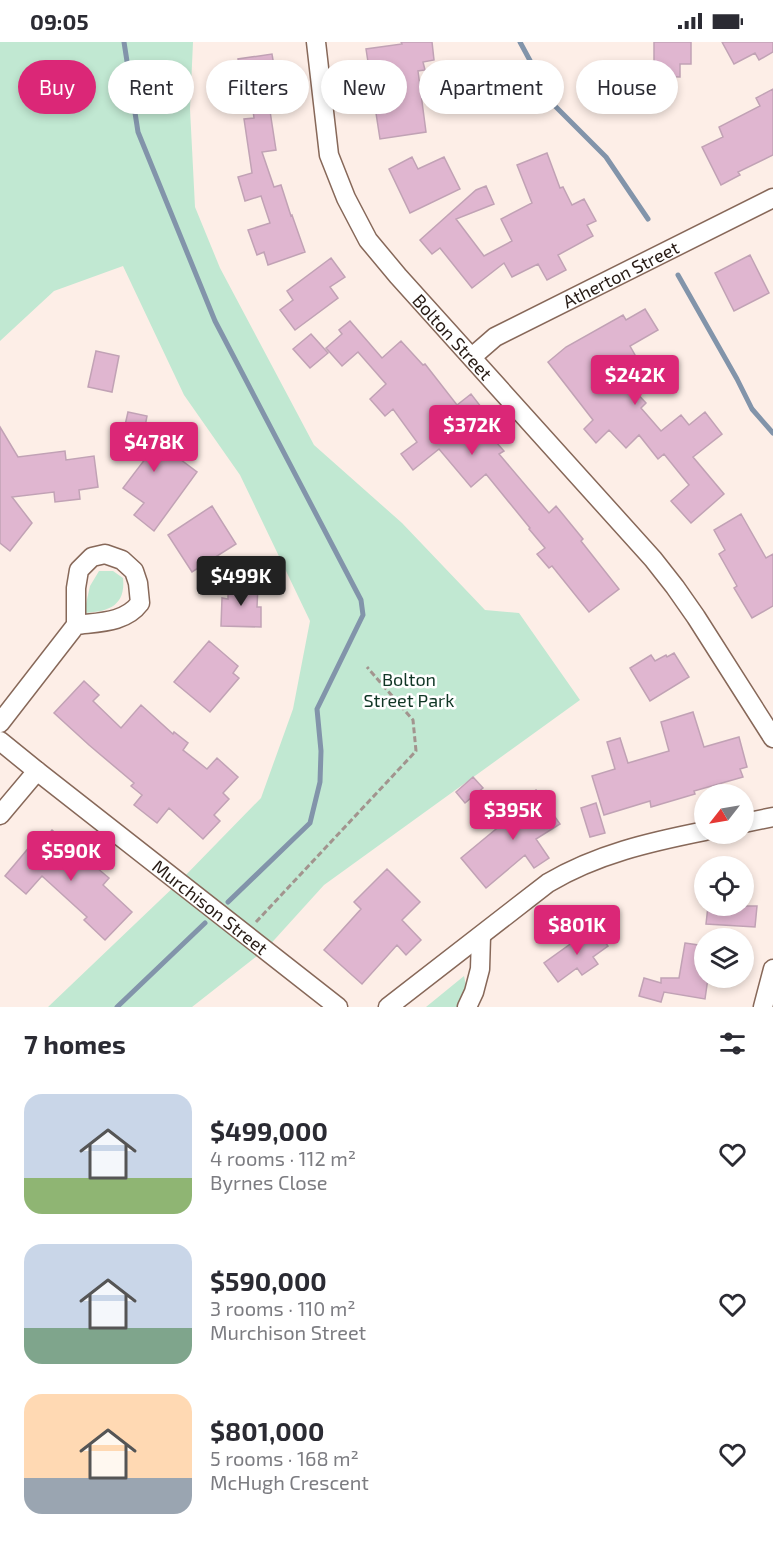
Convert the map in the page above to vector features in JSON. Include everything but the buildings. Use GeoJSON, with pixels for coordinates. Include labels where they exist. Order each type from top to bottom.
{"type":"FeatureCollection","features":[{"type":"Feature","properties":{"kind":"street","name":"Bolton Street"},"geometry":{"type":"LineString","coordinates":[[316,42],[328,155],[346,198],[368,240],[645,550],[675,587],[773,738]]}},
{"type":"Feature","properties":{"kind":"street","name":"Atherton Street"},"geometry":{"type":"LineString","coordinates":[[472,357],[495,337],[773,198]]}},
{"type":"Feature","properties":{"kind":"street"},"geometry":{"type":"LineString","coordinates":[[0,723],[76,625]]}},
{"type":"Feature","properties":{"kind":"street","name":"Murchison Street"},"geometry":{"type":"LineString","coordinates":[[0,741],[338,1007]]}},
{"type":"Feature","properties":{"kind":"street"},"geometry":{"type":"LineString","coordinates":[[0,814],[37,771]]}},
{"type":"Feature","properties":{"kind":"street"},"geometry":{"type":"LineString","coordinates":[[754,821],[773,817]]}},
{"type":"Feature","properties":{"kind":"street"},"geometry":{"type":"LineString","coordinates":[[388,1007],[549,883],[571,870],[609,854],[646,843],[694,833]]}},
{"type":"Feature","properties":{"kind":"street"},"geometry":{"type":"LineString","coordinates":[[467,1007],[480,969],[481,936]]}},
{"type":"Feature","properties":{"kind":"street"},"geometry":{"type":"LineString","coordinates":[[763,1007],[773,969]]}},
{"type":"Feature","properties":{"kind":"path"},"geometry":{"type":"LineString","coordinates":[[245,934],[416,751],[413,720],[367,667]]}},
{"type":"Feature","properties":{"kind":"green space","name":"Bolton Street Park"},"geometry":{"type":"Polygon","coordinates":[[[0,42],[193,42],[192,60],[108,60],[108,114],[190,114],[195,207],[220,268],[314,445],[402,523],[485,610],[519,613],[580,700],[324,885],[266,949],[192,1007],[48,1007],[179,882],[261,798],[293,709],[310,621],[240,475],[184,395],[123,266],[54,291],[0,341],[0,42]]]}},
{"type":"Feature","properties":{"kind":"green space"},"geometry":{"type":"Polygon","coordinates":[[[99,571],[113,571],[123,578],[122,595],[114,606],[108,609],[84,613],[90,586],[99,571]]]}},
{"type":"Feature","properties":{"kind":"green space"},"geometry":{"type":"Polygon","coordinates":[[[464,976],[468,995],[461,1007],[426,1007],[464,976]]]}},
{"type":"Feature","properties":{"kind":"waterway"},"geometry":{"type":"LineString","coordinates":[[124,42],[138,132],[215,321],[361,600],[363,615],[317,709],[321,751],[320,782],[310,823],[228,902]]}},
{"type":"Feature","properties":{"kind":"waterway"},"geometry":{"type":"LineString","coordinates":[[520,42],[554,105],[606,157],[648,219]]}},
{"type":"Feature","properties":{"kind":"waterway"},"geometry":{"type":"LineString","coordinates":[[678,275],[752,409],[773,433]]}},
{"type":"Feature","properties":{"kind":"waterway"},"geometry":{"type":"LineString","coordinates":[[117,1007],[205,923]]}}]}
